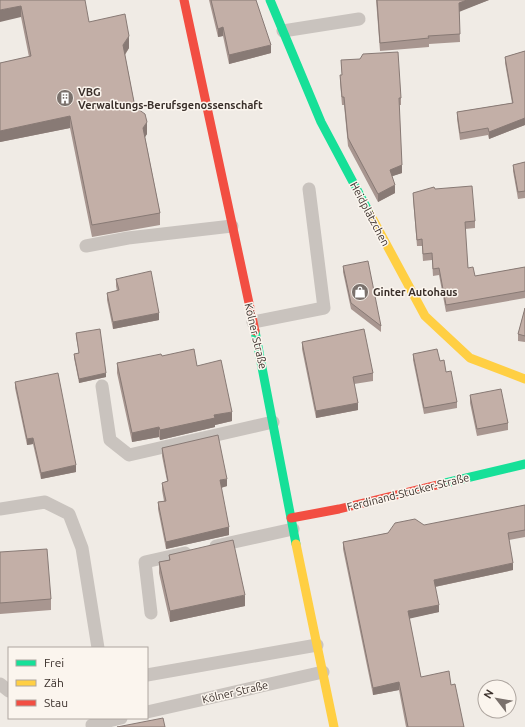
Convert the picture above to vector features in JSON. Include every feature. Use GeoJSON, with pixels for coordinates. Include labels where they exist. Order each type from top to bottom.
{"type":"FeatureCollection","features":[{"type":"Feature","properties":{"kind":"main road","name":"Kölner Straße"},"geometry":{"type":"LineString","coordinates":[[184,0],[262,363],[292,523],[334,727]]}},
{"type":"Feature","properties":{"kind":"main road","name":"Heidplätzchen"},"geometry":{"type":"LineString","coordinates":[[270,0],[321,122],[424,316],[470,358],[525,380]]}},
{"type":"Feature","properties":{"kind":"main road","name":"Ferdinand-Stucker-Straße"},"geometry":{"type":"LineString","coordinates":[[292,523],[339,509],[525,464]]}},
{"type":"Feature","properties":{"kind":"lane"},"geometry":{"type":"LineString","coordinates":[[283,31],[360,19]]}},
{"type":"Feature","properties":{"kind":"lane"},"geometry":{"type":"LineString","coordinates":[[253,322],[324,308],[309,190]]}},
{"type":"Feature","properties":{"kind":"lane"},"geometry":{"type":"LineString","coordinates":[[86,246],[128,238],[232,226]]}},
{"type":"Feature","properties":{"kind":"lane"},"geometry":{"type":"LineString","coordinates":[[102,386],[110,440],[129,455],[273,422]]}},
{"type":"Feature","properties":{"kind":"lane"},"geometry":{"type":"LineString","coordinates":[[0,509],[45,502],[69,514],[82,548],[98,647]]}},
{"type":"Feature","properties":{"kind":"lane"},"geometry":{"type":"LineString","coordinates":[[152,613],[145,562],[204,549],[292,523]]}},
{"type":"Feature","properties":{"kind":"lane"},"geometry":{"type":"LineString","coordinates":[[148,675],[317,645]]}},
{"type":"Feature","properties":{"kind":"lane","name":"Kölner Straße"},"geometry":{"type":"LineString","coordinates":[[148,712],[323,672]]}},
{"type":"Feature","properties":{"kind":"lane"},"geometry":{"type":"LineString","coordinates":[[0,684],[8,690]]}},
{"type":"Feature","properties":{"kind":"lane"},"geometry":{"type":"LineString","coordinates":[[92,724],[116,719]]}},
{"type":"Feature","properties":{"kind":"building","name":"VBG Verwaltungs-Berufsgenossenschaft"},"geometry":{"type":"Polygon","coordinates":[[[0,0],[85,0],[89,22],[125,14],[129,36],[123,45],[135,107],[145,114],[147,122],[143,128],[160,213],[92,225],[70,116],[0,131],[0,63],[31,56],[21,6],[0,10],[0,0]]]}},
{"type":"Feature","properties":{"kind":"building"},"geometry":{"type":"Polygon","coordinates":[[[211,0],[256,0],[271,45],[229,55],[223,27],[218,29],[211,0]]]}},
{"type":"Feature","properties":{"kind":"building"},"geometry":{"type":"Polygon","coordinates":[[[377,0],[467,0],[459,3],[460,34],[428,36],[429,38],[380,43],[377,0]]]}},
{"type":"Feature","properties":{"kind":"building"},"geometry":{"type":"Polygon","coordinates":[[[525,51],[525,118],[489,132],[488,128],[460,133],[457,112],[513,103],[505,57],[525,51]]]}},
{"type":"Feature","properties":{"kind":"building"},"geometry":{"type":"Polygon","coordinates":[[[398,52],[401,98],[399,98],[402,165],[390,170],[395,185],[378,194],[348,138],[340,75],[342,75],[341,60],[360,59],[363,54],[398,52]]]}},
{"type":"Feature","properties":{"kind":"building"},"geometry":{"type":"Polygon","coordinates":[[[525,162],[525,191],[518,192],[513,165],[525,162]]]}},
{"type":"Feature","properties":{"kind":"building"},"geometry":{"type":"Polygon","coordinates":[[[472,186],[475,221],[465,222],[468,268],[473,267],[475,276],[525,267],[525,291],[446,305],[439,268],[433,269],[432,253],[423,254],[422,239],[417,240],[413,193],[434,187],[435,189],[472,186]]]}},
{"type":"Feature","properties":{"kind":"building","name":"Ginter Autohaus"},"geometry":{"type":"Polygon","coordinates":[[[368,261],[381,326],[351,303],[343,266],[368,261]]]}},
{"type":"Feature","properties":{"kind":"building"},"geometry":{"type":"Polygon","coordinates":[[[151,271],[159,313],[113,322],[107,293],[119,290],[116,279],[151,271]]]}},
{"type":"Feature","properties":{"kind":"building"},"geometry":{"type":"Polygon","coordinates":[[[525,308],[525,336],[518,334],[525,308]]]}},
{"type":"Feature","properties":{"kind":"building"},"geometry":{"type":"Polygon","coordinates":[[[100,329],[106,373],[79,379],[74,354],[79,353],[76,333],[100,329]]]}},
{"type":"Feature","properties":{"kind":"building"},"geometry":{"type":"Polygon","coordinates":[[[364,329],[373,373],[353,377],[358,403],[316,411],[302,342],[364,329]]]}},
{"type":"Feature","properties":{"kind":"building"},"geometry":{"type":"Polygon","coordinates":[[[194,349],[197,366],[221,360],[232,412],[214,415],[215,418],[160,430],[159,427],[132,433],[117,363],[194,349]]]}},
{"type":"Feature","properties":{"kind":"building"},"geometry":{"type":"Polygon","coordinates":[[[437,349],[440,361],[444,360],[446,372],[451,371],[457,402],[424,408],[413,354],[437,349]]]}},
{"type":"Feature","properties":{"kind":"building"},"geometry":{"type":"Polygon","coordinates":[[[58,373],[76,465],[41,473],[33,438],[27,439],[15,382],[58,373]]]}},
{"type":"Feature","properties":{"kind":"building"},"geometry":{"type":"Polygon","coordinates":[[[501,389],[508,423],[477,429],[470,395],[501,389]]]}},
{"type":"Feature","properties":{"kind":"building"},"geometry":{"type":"Polygon","coordinates":[[[218,435],[227,479],[220,480],[229,527],[166,542],[158,502],[166,501],[162,483],[168,481],[162,448],[218,435]]]}},
{"type":"Feature","properties":{"kind":"building"},"geometry":{"type":"Polygon","coordinates":[[[525,505],[525,530],[508,533],[513,563],[434,580],[439,605],[408,611],[421,677],[449,671],[451,685],[455,684],[464,727],[408,727],[399,682],[373,688],[343,542],[388,533],[395,523],[415,519],[424,525],[525,505]]]}},
{"type":"Feature","properties":{"kind":"building"},"geometry":{"type":"Polygon","coordinates":[[[233,540],[245,595],[170,611],[159,562],[170,560],[169,555],[233,540]]]}},
{"type":"Feature","properties":{"kind":"building"},"geometry":{"type":"Polygon","coordinates":[[[47,549],[51,599],[0,603],[0,552],[47,549]]]}},
{"type":"Feature","properties":{"kind":"building"},"geometry":{"type":"Polygon","coordinates":[[[163,718],[165,727],[117,727],[163,718]]]}},
{"type":"Feature","properties":{"kind":"traffic: fast"},"geometry":{"type":"LineString","coordinates":[[270,0],[321,122],[370,214]]}},
{"type":"Feature","properties":{"kind":"traffic: fast"},"geometry":{"type":"LineString","coordinates":[[255,331],[296,544]]}},
{"type":"Feature","properties":{"kind":"traffic: fast"},"geometry":{"type":"LineString","coordinates":[[441,484],[525,464]]}},
{"type":"Feature","properties":{"kind":"traffic: slow"},"geometry":{"type":"LineString","coordinates":[[370,214],[425,316],[470,358],[525,379]]}},
{"type":"Feature","properties":{"kind":"traffic: slow"},"geometry":{"type":"LineString","coordinates":[[296,544],[334,727]]}},
{"type":"Feature","properties":{"kind":"traffic: jam"},"geometry":{"type":"LineString","coordinates":[[184,0],[255,331]]}},
{"type":"Feature","properties":{"kind":"traffic: jam"},"geometry":{"type":"LineString","coordinates":[[291,518],[339,509],[441,484]]}},
{"type":"Feature","properties":{"kind":"place","name":"VBG Verwaltungs-Berufsgenossenschaft"},"geometry":{"type":"Point","coordinates":[65,98]}},
{"type":"Feature","properties":{"kind":"place","name":"Ginter Autohaus"},"geometry":{"type":"Point","coordinates":[360,292]}}]}
